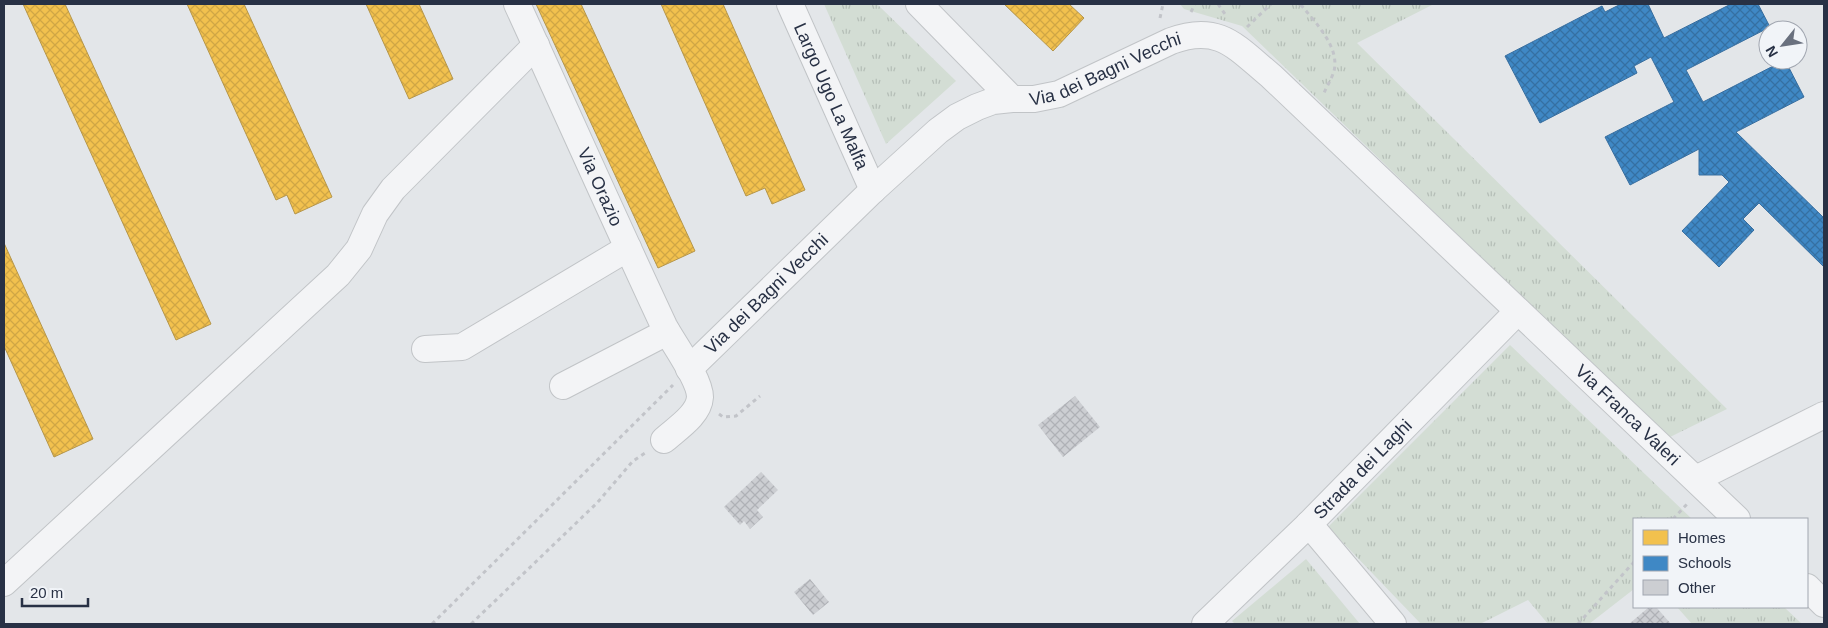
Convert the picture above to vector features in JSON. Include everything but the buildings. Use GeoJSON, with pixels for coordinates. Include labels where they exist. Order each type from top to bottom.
{"type":"FeatureCollection","features":[{"type":"Feature","properties":{"kind":"street","name":"Via Orazio"},"geometry":{"type":"LineString","coordinates":[[517,4],[667,332],[696,384],[700,399]]}},
{"type":"Feature","properties":{"kind":"street","name":"Largo Ugo La Malfa"},"geometry":{"type":"LineString","coordinates":[[790,4],[873,190]]}},
{"type":"Feature","properties":{"kind":"street"},"geometry":{"type":"LineString","coordinates":[[919,4],[1012,99]]}},
{"type":"Feature","properties":{"kind":"street","name":"Via dei Bagni Vecchi"},"geometry":{"type":"LineString","coordinates":[[689,369],[873,190],[938,131],[957,117],[984,104],[1012,99],[1034,99],[1059,94],[1189,35],[1215,36],[1231,43],[1271,76],[1518,311]]}},
{"type":"Feature","properties":{"kind":"street"},"geometry":{"type":"LineString","coordinates":[[4,583],[338,275],[359,249],[375,214],[392,189],[536,45]]}},
{"type":"Feature","properties":{"kind":"street"},"geometry":{"type":"LineString","coordinates":[[425,349],[462,348],[628,248]]}},
{"type":"Feature","properties":{"kind":"street","name":"Via Franca Valeri"},"geometry":{"type":"LineString","coordinates":[[1518,311],[1736,518]]}},
{"type":"Feature","properties":{"kind":"street","name":"Strada dei Laghi"},"geometry":{"type":"LineString","coordinates":[[1209,623],[1518,311]]}},
{"type":"Feature","properties":{"kind":"street"},"geometry":{"type":"LineString","coordinates":[[563,386],[667,332]]}},
{"type":"Feature","properties":{"kind":"street"},"geometry":{"type":"LineString","coordinates":[[664,440],[692,415],[700,399]]}},
{"type":"Feature","properties":{"kind":"street"},"geometry":{"type":"LineString","coordinates":[[1696,479],[1824,416]]}},
{"type":"Feature","properties":{"kind":"street"},"geometry":{"type":"LineString","coordinates":[[1309,524],[1393,624]]}},
{"type":"Feature","properties":{"kind":"street"},"geometry":{"type":"LineString","coordinates":[[1808,588],[1824,604]]}},
{"type":"Feature","properties":{"kind":"path"},"geometry":{"type":"LineString","coordinates":[[1160,18],[1163,4]]}},
{"type":"Feature","properties":{"kind":"path"},"geometry":{"type":"LineString","coordinates":[[1231,43],[1271,4]]}},
{"type":"Feature","properties":{"kind":"path"},"geometry":{"type":"LineString","coordinates":[[1301,4],[1324,34],[1333,52],[1335,70],[1324,94],[1320,123]]}},
{"type":"Feature","properties":{"kind":"path"},"geometry":{"type":"LineString","coordinates":[[432,624],[689,369]]}},
{"type":"Feature","properties":{"kind":"path"},"geometry":{"type":"LineString","coordinates":[[700,399],[723,417],[736,416],[760,396]]}},
{"type":"Feature","properties":{"kind":"path"},"geometry":{"type":"LineString","coordinates":[[471,624],[597,503],[633,461],[664,440]]}},
{"type":"Feature","properties":{"kind":"path"},"geometry":{"type":"LineString","coordinates":[[1578,624],[1633,563]]}},
{"type":"Feature","properties":{"kind":"green space"},"geometry":{"type":"Polygon","coordinates":[[[824,4],[877,4],[956,81],[886,144],[824,4]]]}},
{"type":"Feature","properties":{"kind":"green space"},"geometry":{"type":"Polygon","coordinates":[[[1180,4],[1434,4],[1357,43],[1727,409],[1668,438],[1242,26],[1184,9],[1180,4]]]}},
{"type":"Feature","properties":{"kind":"green space"},"geometry":{"type":"Polygon","coordinates":[[[1510,345],[1691,518],[1633,518],[1633,590],[1589,624],[1548,624],[1528,600],[1480,624],[1421,624],[1328,527],[1510,345]]]}},
{"type":"Feature","properties":{"kind":"green space"},"geometry":{"type":"Polygon","coordinates":[[[1306,559],[1360,624],[1235,624],[1232,621],[1306,559]]]}},
{"type":"Feature","properties":{"kind":"green space"},"geometry":{"type":"Polygon","coordinates":[[[1678,608],[1785,608],[1802,624],[1692,624],[1678,608]]]}}]}
